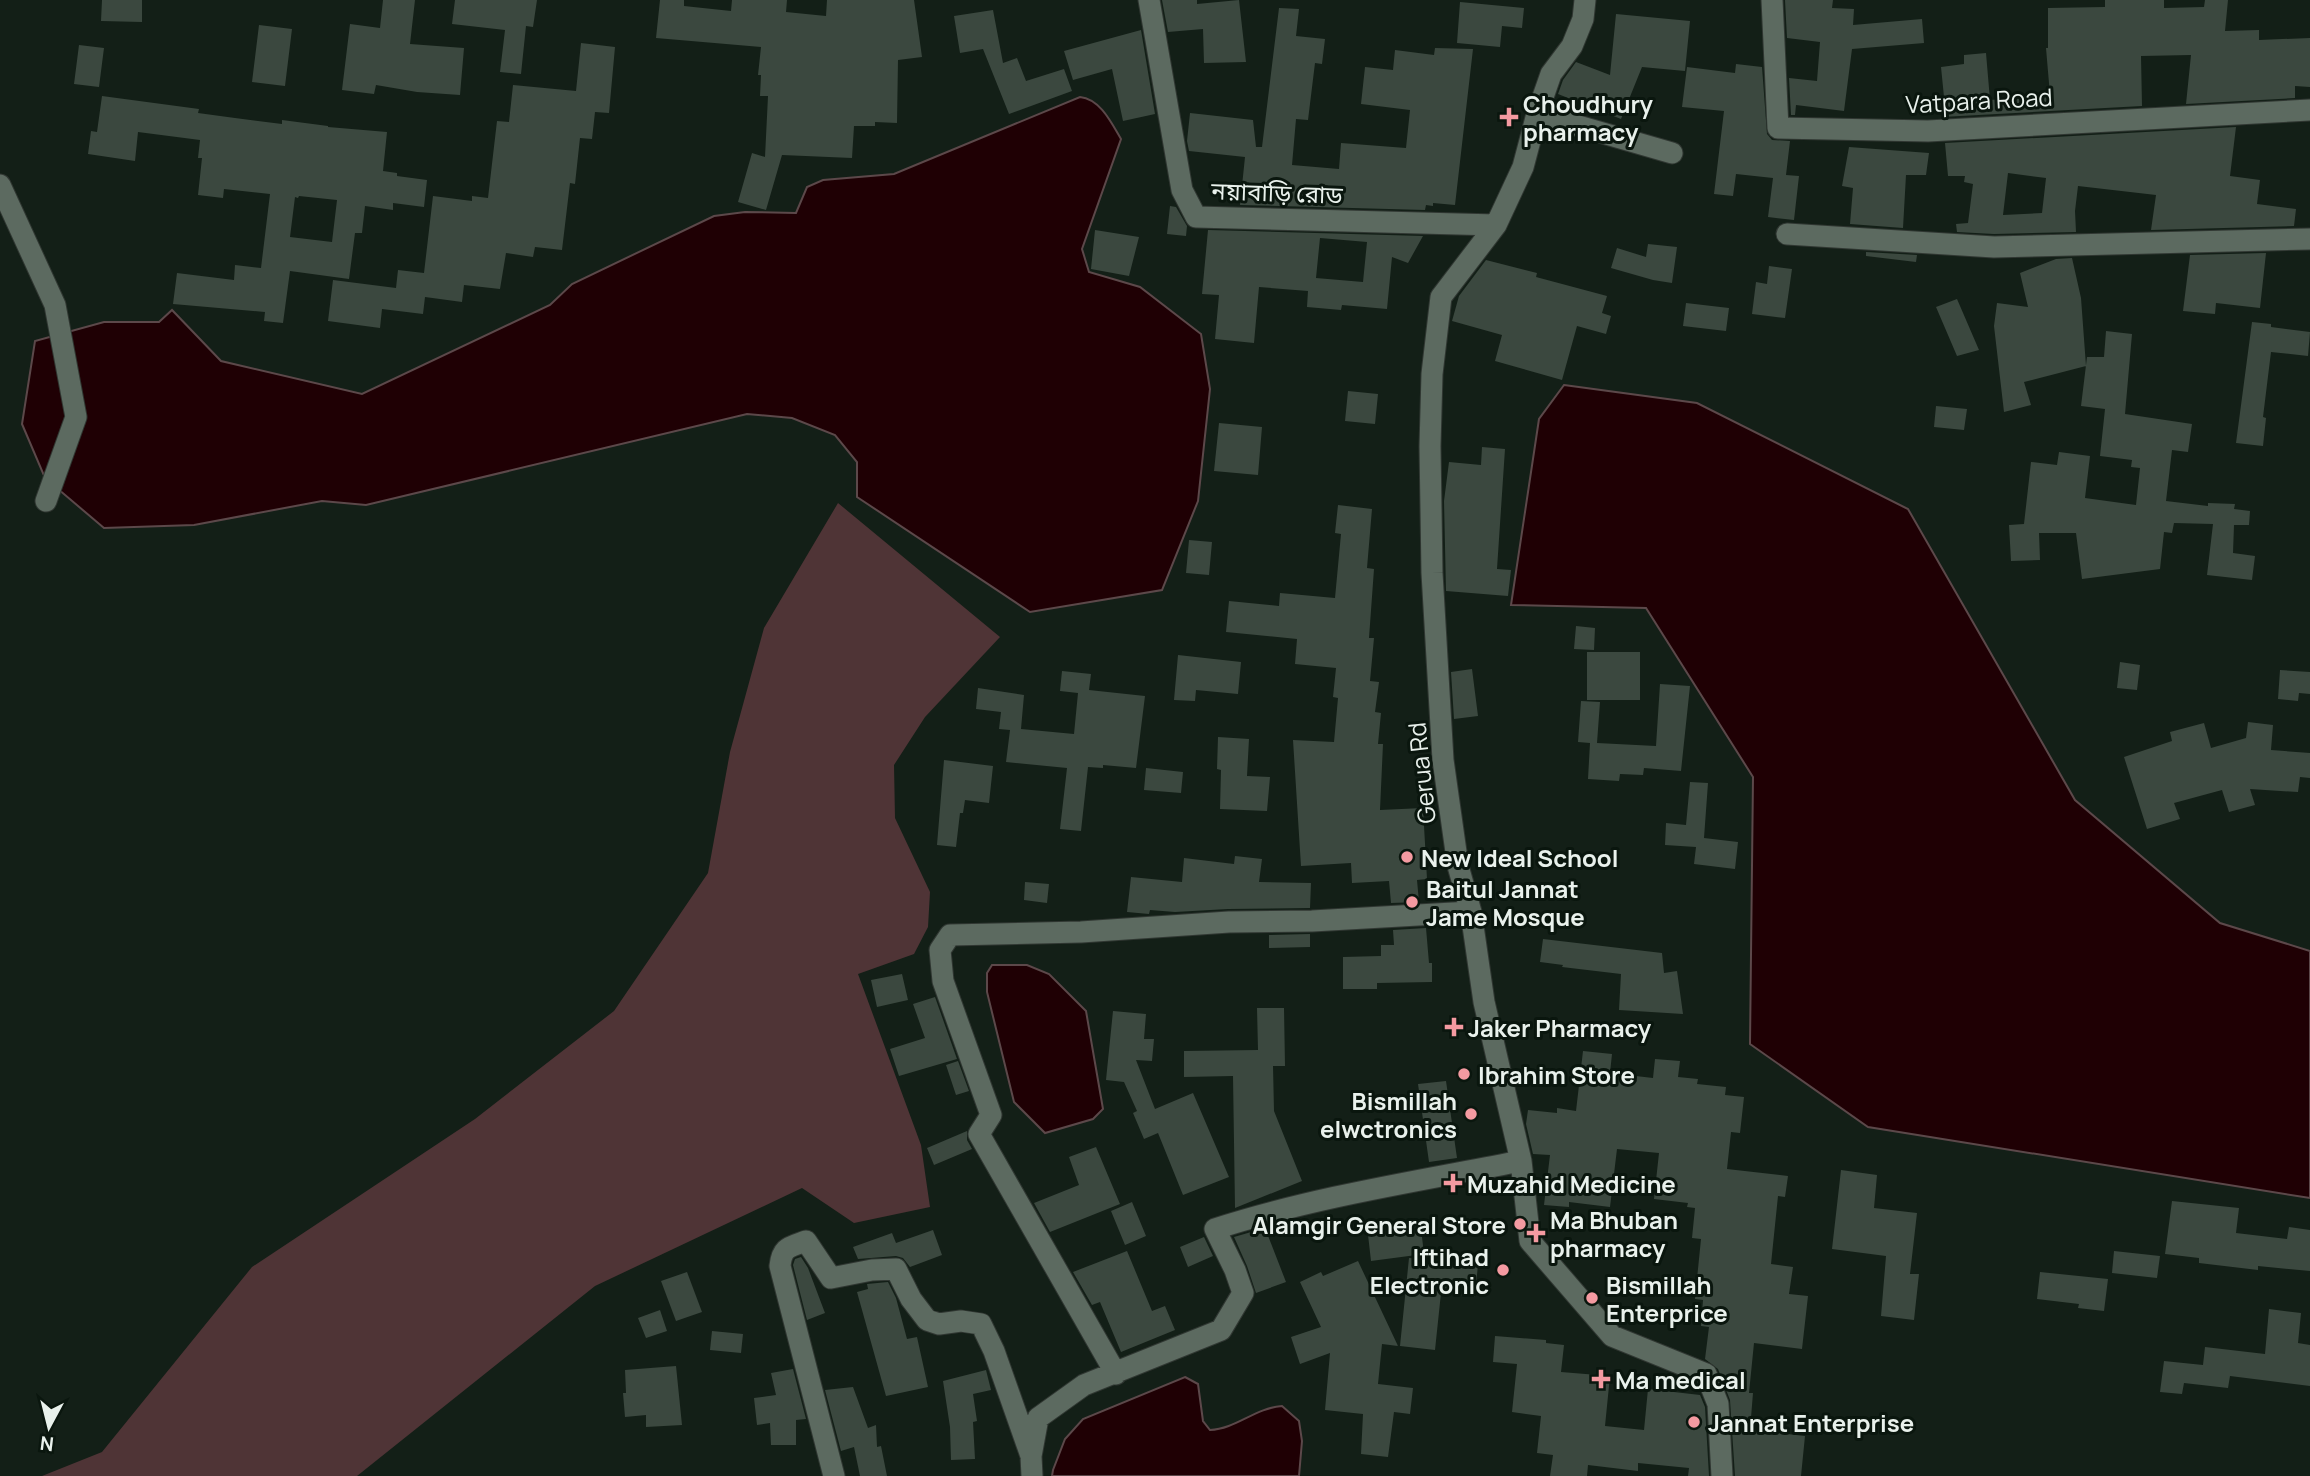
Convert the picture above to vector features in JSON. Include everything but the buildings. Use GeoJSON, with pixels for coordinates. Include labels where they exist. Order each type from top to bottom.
{"type":"FeatureCollection","features":[{"type":"Feature","properties":{"kind":"street","name":"নয়াবাড়ি রোড"},"geometry":{"type":"LineString","coordinates":[[1149,0],[1182,190],[1196,216],[1496,225]]}},
{"type":"Feature","properties":{"kind":"street","name":"Gerua Rd"},"geometry":{"type":"LineString","coordinates":[[1585,0],[1583,19],[1572,46],[1551,74],[1523,167],[1496,225],[1441,297],[1432,374],[1430,446],[1432,573],[1443,760],[1458,866],[1471,912],[1484,1002],[1521,1161],[1530,1241],[1612,1336],[1706,1374],[1718,1404],[1722,1476]]}},
{"type":"Feature","properties":{"kind":"street","name":"Vatpara Road"},"geometry":{"type":"LineString","coordinates":[[1772,0],[1778,128],[1928,131],[2310,110]]}},
{"type":"Feature","properties":{"kind":"street"},"geometry":{"type":"LineString","coordinates":[[1537,114],[1672,153]]}},
{"type":"Feature","properties":{"kind":"street"},"geometry":{"type":"LineString","coordinates":[[0,185],[55,305],[76,417],[46,502]]}},
{"type":"Feature","properties":{"kind":"street"},"geometry":{"type":"LineString","coordinates":[[1787,234],[1994,247],[2309,239]]}},
{"type":"Feature","properties":{"kind":"street"},"geometry":{"type":"LineString","coordinates":[[1116,1374],[979,1134],[991,1115],[943,981],[940,950],[950,935],[1082,932],[1229,922],[1312,921],[1471,912]]}},
{"type":"Feature","properties":{"kind":"street"},"geometry":{"type":"LineString","coordinates":[[1031,1466],[1038,1418],[1084,1385],[1221,1330],[1242,1293],[1235,1270],[1215,1229],[1258,1215],[1329,1199],[1521,1161]]}},
{"type":"Feature","properties":{"kind":"street"},"geometry":{"type":"LineString","coordinates":[[834,1476],[780,1266],[781,1255],[787,1248],[806,1241],[831,1278],[872,1270],[896,1269],[927,1320],[939,1324],[961,1321],[981,1324],[994,1351],[1031,1466]]}},
{"type":"Feature","properties":{"kind":"shaded area"},"geometry":{"type":"Polygon","coordinates":[[[1080,97],[1099,107],[1121,139],[1082,249],[1089,272],[1140,287],[1201,334],[1210,389],[1198,501],[1162,590],[1030,612],[857,497],[857,462],[835,435],[792,418],[747,414],[366,505],[322,501],[194,525],[104,528],[45,478],[22,424],[35,341],[104,322],[159,322],[172,310],[221,361],[362,394],[550,305],[572,284],[714,216],[745,212],[796,213],[807,187],[823,180],[894,174],[1080,97]]]}},
{"type":"Feature","properties":{"kind":"shaded area"},"geometry":{"type":"Polygon","coordinates":[[[1564,385],[1697,403],[1908,509],[2075,800],[2220,923],[2310,951],[2310,1198],[1868,1127],[1750,1044],[1753,777],[1646,608],[1511,605],[1539,419],[1564,385]]]}},
{"type":"Feature","properties":{"kind":"shaded area"},"geometry":{"type":"Polygon","coordinates":[[[838,503],[1000,637],[925,717],[894,765],[895,818],[930,892],[928,927],[914,954],[858,974],[921,1145],[930,1207],[854,1223],[802,1188],[595,1286],[357,1476],[42,1476],[102,1452],[252,1267],[475,1119],[614,1011],[708,873],[730,752],[764,628],[838,503]]]}},
{"type":"Feature","properties":{"kind":"shaded area"},"geometry":{"type":"Polygon","coordinates":[[[992,965],[1027,965],[1049,974],[1086,1011],[1103,1109],[1093,1119],[1045,1133],[1014,1102],[987,992],[987,973],[992,965]]]}},
{"type":"Feature","properties":{"kind":"shaded area"},"geometry":{"type":"Polygon","coordinates":[[[1185,1377],[1198,1384],[1203,1421],[1210,1430],[1228,1426],[1263,1410],[1282,1406],[1299,1421],[1302,1441],[1299,1476],[1052,1476],[1065,1439],[1083,1419],[1185,1377]]]}},
{"type":"Feature","properties":{"kind":"place","name":"Choudhury pharmacy"},"geometry":{"type":"Point","coordinates":[1509,117]}},
{"type":"Feature","properties":{"kind":"place","name":"New Ideal School"},"geometry":{"type":"Point","coordinates":[1407,857]}},
{"type":"Feature","properties":{"kind":"place","name":"Baitul Jannat Jame Mosque"},"geometry":{"type":"Point","coordinates":[1412,902]}},
{"type":"Feature","properties":{"kind":"place","name":"Jaker Pharmacy"},"geometry":{"type":"Point","coordinates":[1454,1027]}},
{"type":"Feature","properties":{"kind":"place","name":"Ibrahim Store"},"geometry":{"type":"Point","coordinates":[1464,1074]}},
{"type":"Feature","properties":{"kind":"place","name":"Bismillah elwctronics"},"geometry":{"type":"Point","coordinates":[1471,1114]}},
{"type":"Feature","properties":{"kind":"place","name":"Muzahid Medicine"},"geometry":{"type":"Point","coordinates":[1453,1183]}},
{"type":"Feature","properties":{"kind":"place","name":"Alamgir General Store"},"geometry":{"type":"Point","coordinates":[1520,1224]}},
{"type":"Feature","properties":{"kind":"place","name":"Ma Bhuban pharmacy"},"geometry":{"type":"Point","coordinates":[1536,1233]}},
{"type":"Feature","properties":{"kind":"place","name":"Iftihad Electronic"},"geometry":{"type":"Point","coordinates":[1503,1270]}},
{"type":"Feature","properties":{"kind":"place","name":"Bismillah Enterprice"},"geometry":{"type":"Point","coordinates":[1592,1298]}},
{"type":"Feature","properties":{"kind":"place","name":"Ma medical"},"geometry":{"type":"Point","coordinates":[1601,1379]}},
{"type":"Feature","properties":{"kind":"place","name":"Jannat Enterprise"},"geometry":{"type":"Point","coordinates":[1694,1422]}}]}
